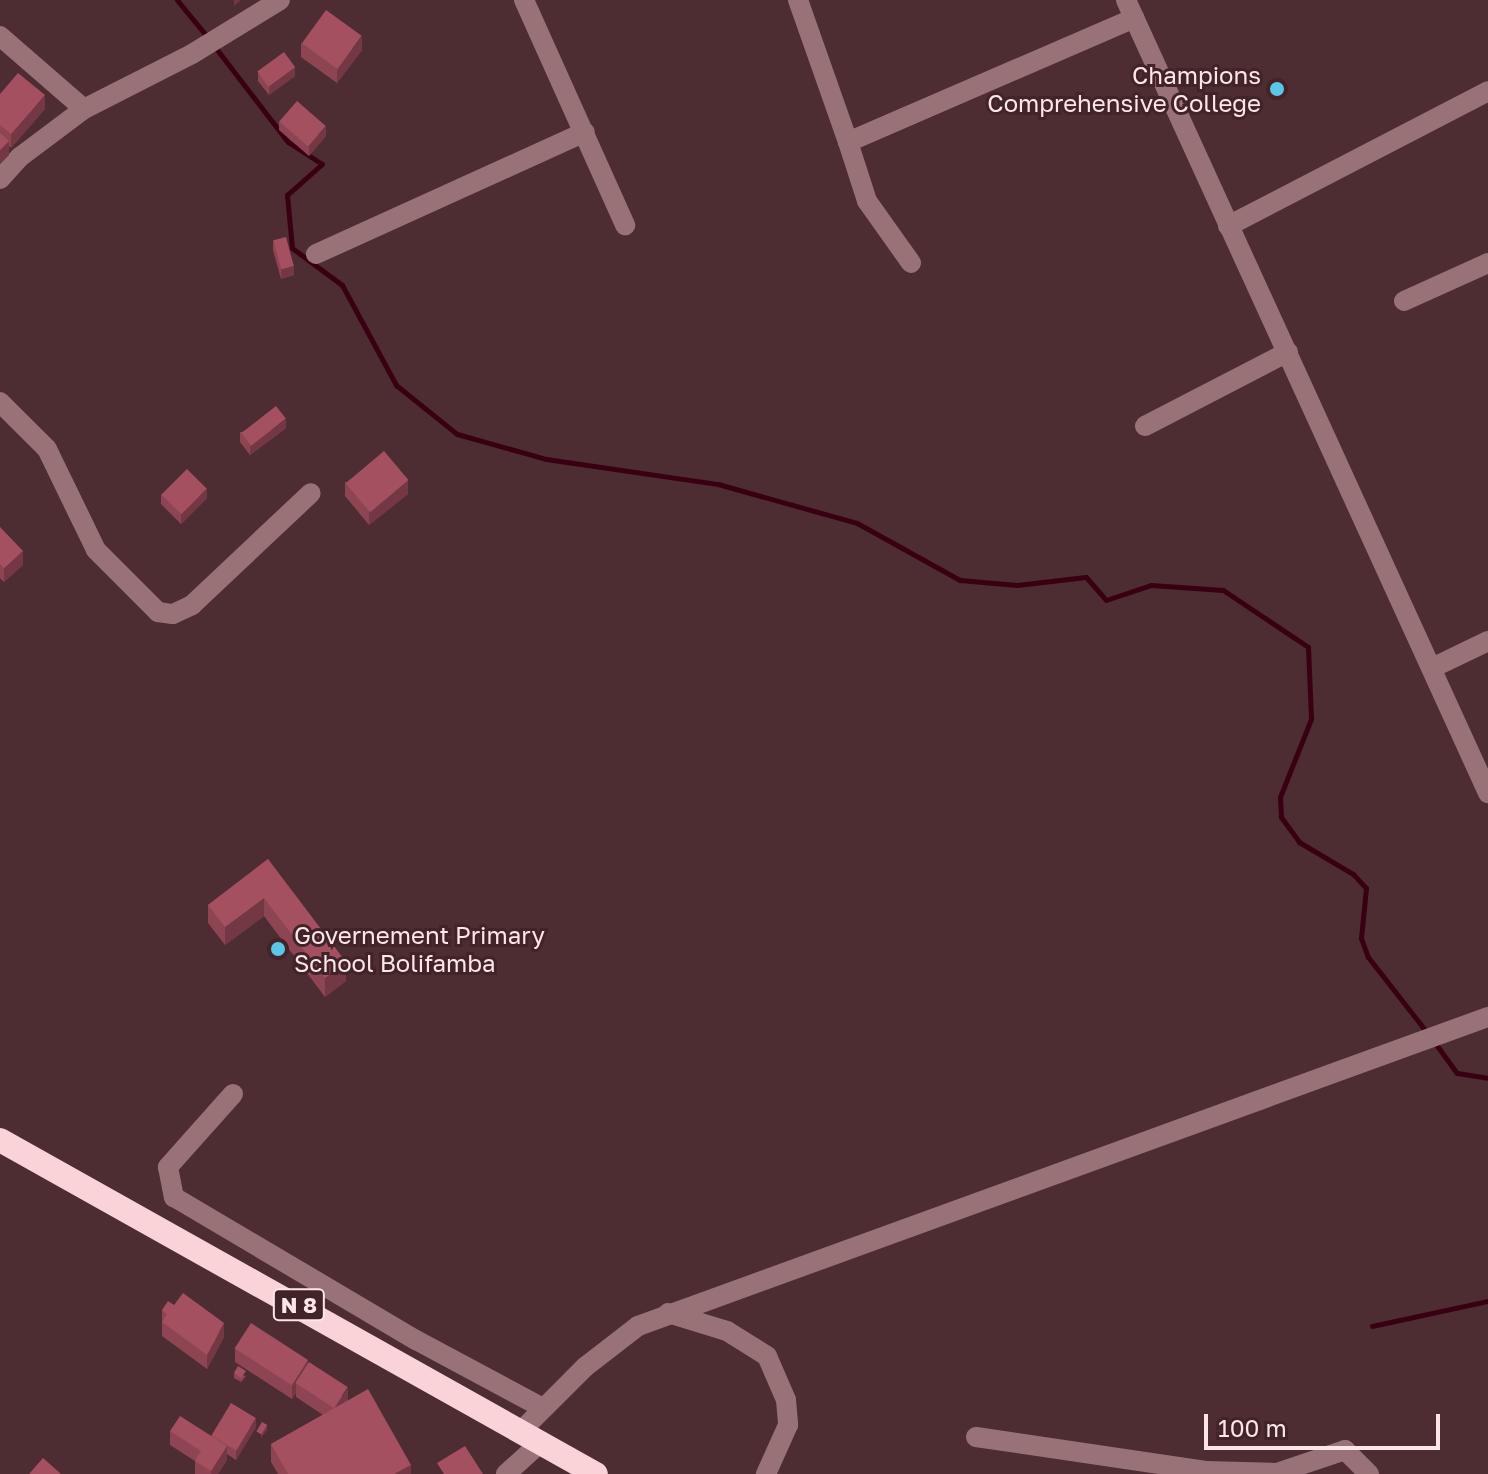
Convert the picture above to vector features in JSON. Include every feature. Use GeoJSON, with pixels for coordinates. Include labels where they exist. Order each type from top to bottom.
{"type":"FeatureCollection","features":[{"type":"Feature","properties":{"kind":"highway","name":"N 8"},"geometry":{"type":"LineString","coordinates":[[0,1140],[596,1474]]}},
{"type":"Feature","properties":{"kind":"street"},"geometry":{"type":"LineString","coordinates":[[0,179],[7,168],[84,109],[192,54],[280,0]]}},
{"type":"Feature","properties":{"kind":"street"},"geometry":{"type":"LineString","coordinates":[[524,0],[625,225]]}},
{"type":"Feature","properties":{"kind":"street"},"geometry":{"type":"LineString","coordinates":[[798,0],[867,201],[911,263]]}},
{"type":"Feature","properties":{"kind":"street"},"geometry":{"type":"LineString","coordinates":[[848,142],[1130,9],[1488,793]]}},
{"type":"Feature","properties":{"kind":"street"},"geometry":{"type":"LineString","coordinates":[[0,36],[84,109]]}},
{"type":"Feature","properties":{"kind":"street"},"geometry":{"type":"LineString","coordinates":[[1228,226],[1488,91]]}},
{"type":"Feature","properties":{"kind":"street"},"geometry":{"type":"LineString","coordinates":[[316,254],[585,132]]}},
{"type":"Feature","properties":{"kind":"street"},"geometry":{"type":"LineString","coordinates":[[1404,301],[1488,263]]}},
{"type":"Feature","properties":{"kind":"street"},"geometry":{"type":"LineString","coordinates":[[1145,426],[1288,352]]}},
{"type":"Feature","properties":{"kind":"street"},"geometry":{"type":"LineString","coordinates":[[0,402],[47,449],[96,550],[158,612],[173,614],[192,605],[311,493]]}},
{"type":"Feature","properties":{"kind":"street"},"geometry":{"type":"LineString","coordinates":[[1432,668],[1488,641]]}},
{"type":"Feature","properties":{"kind":"street"},"geometry":{"type":"LineString","coordinates":[[506,1474],[531,1436],[543,1408],[624,1336],[668,1313],[1488,1017]]}},
{"type":"Feature","properties":{"kind":"street"},"geometry":{"type":"LineString","coordinates":[[233,1094],[168,1167],[174,1197],[416,1340],[543,1408]]}},
{"type":"Feature","properties":{"kind":"street"},"geometry":{"type":"LineString","coordinates":[[668,1313],[727,1331],[767,1356],[786,1400],[788,1425],[766,1474]]}},
{"type":"Feature","properties":{"kind":"street"},"geometry":{"type":"LineString","coordinates":[[976,1437],[1206,1471],[1277,1473],[1350,1451],[1369,1474]]}},
{"type":"Feature","properties":{"kind":"building"},"geometry":{"type":"Polygon","coordinates":[[[326,10],[362,36],[337,69],[302,43],[326,10]]]}},
{"type":"Feature","properties":{"kind":"building"},"geometry":{"type":"Polygon","coordinates":[[[284,52],[295,67],[268,87],[257,71],[284,52]]]}},
{"type":"Feature","properties":{"kind":"building"},"geometry":{"type":"Polygon","coordinates":[[[18,73],[45,95],[11,134],[0,125],[0,94],[18,73]]]}},
{"type":"Feature","properties":{"kind":"building"},"geometry":{"type":"Polygon","coordinates":[[[297,101],[326,126],[308,146],[279,121],[297,101]]]}},
{"type":"Feature","properties":{"kind":"building"},"geometry":{"type":"Polygon","coordinates":[[[0,133],[9,141],[0,150],[0,133]]]}},
{"type":"Feature","properties":{"kind":"building"},"geometry":{"type":"Polygon","coordinates":[[[286,237],[294,266],[281,269],[273,240],[286,237]]]}},
{"type":"Feature","properties":{"kind":"building"},"geometry":{"type":"Polygon","coordinates":[[[276,406],[286,419],[251,446],[241,433],[276,406]]]}},
{"type":"Feature","properties":{"kind":"building"},"geometry":{"type":"Polygon","coordinates":[[[384,451],[408,480],[370,512],[346,483],[384,451]]]}},
{"type":"Feature","properties":{"kind":"building"},"geometry":{"type":"Polygon","coordinates":[[[187,469],[207,489],[181,514],[162,494],[187,469]]]}},
{"type":"Feature","properties":{"kind":"building"},"geometry":{"type":"Polygon","coordinates":[[[0,527],[23,551],[4,568],[0,564],[0,527]]]}},
{"type":"Feature","properties":{"kind":"building"},"geometry":{"type":"Polygon","coordinates":[[[268,859],[346,962],[325,978],[264,898],[225,927],[208,905],[268,859]]]}},
{"type":"Feature","properties":{"kind":"building"},"geometry":{"type":"Polygon","coordinates":[[[183,1293],[224,1323],[207,1355],[162,1322],[167,1314],[162,1310],[168,1301],[174,1305],[183,1293]]]}},
{"type":"Feature","properties":{"kind":"building"},"geometry":{"type":"Polygon","coordinates":[[[251,1323],[308,1360],[292,1385],[235,1348],[251,1323]]]}},
{"type":"Feature","properties":{"kind":"building"},"geometry":{"type":"Polygon","coordinates":[[[309,1362],[348,1387],[334,1408],[295,1383],[309,1362]]]}},
{"type":"Feature","properties":{"kind":"building"},"geometry":{"type":"Polygon","coordinates":[[[238,1366],[246,1371],[241,1378],[234,1373],[238,1366]]]}},
{"type":"Feature","properties":{"kind":"building"},"geometry":{"type":"Polygon","coordinates":[[[368,1389],[411,1465],[394,1474],[288,1474],[271,1444],[368,1389]]]}},
{"type":"Feature","properties":{"kind":"building"},"geometry":{"type":"Polygon","coordinates":[[[231,1403],[256,1418],[236,1451],[211,1436],[231,1403]]]}},
{"type":"Feature","properties":{"kind":"building"},"geometry":{"type":"Polygon","coordinates":[[[180,1416],[227,1446],[211,1471],[195,1461],[201,1451],[170,1431],[180,1416]]]}},
{"type":"Feature","properties":{"kind":"building"},"geometry":{"type":"Polygon","coordinates":[[[262,1422],[267,1425],[261,1435],[256,1431],[262,1422]]]}},
{"type":"Feature","properties":{"kind":"building"},"geometry":{"type":"Polygon","coordinates":[[[465,1446],[483,1474],[444,1474],[437,1463],[465,1446]]]}},
{"type":"Feature","properties":{"kind":"building"},"geometry":{"type":"Polygon","coordinates":[[[43,1458],[61,1474],[29,1474],[43,1458]]]}},
{"type":"Feature","properties":{"kind":"waterway"},"geometry":{"type":"LineString","coordinates":[[177,0],[209,39]]}},
{"type":"Feature","properties":{"kind":"waterway"},"geometry":{"type":"LineString","coordinates":[[215,47],[288,142],[322,164],[287,195],[292,248],[342,285],[396,385],[457,434],[546,459],[718,484],[857,523],[960,580],[1017,585],[1086,577],[1106,600],[1151,585],[1223,590],[1308,647],[1311,719],[1280,797],[1281,817],[1299,842],[1353,874],[1366,888],[1361,938],[1368,957],[1429,1035]]}},
{"type":"Feature","properties":{"kind":"waterway"},"geometry":{"type":"LineString","coordinates":[[1435,1043],[1457,1073],[1488,1078]]}},
{"type":"Feature","properties":{"kind":"waterway"},"geometry":{"type":"LineString","coordinates":[[1372,1326],[1488,1301]]}},
{"type":"Feature","properties":{"kind":"place","name":"Champions Comprehensive College"},"geometry":{"type":"Point","coordinates":[1277,89]}},
{"type":"Feature","properties":{"kind":"place","name":"Governement Primary School Bolifamba"},"geometry":{"type":"Point","coordinates":[278,949]}}]}
